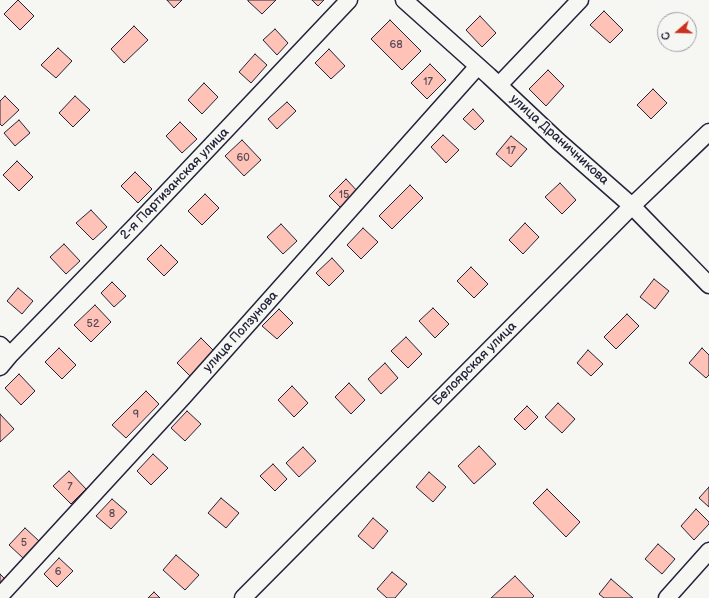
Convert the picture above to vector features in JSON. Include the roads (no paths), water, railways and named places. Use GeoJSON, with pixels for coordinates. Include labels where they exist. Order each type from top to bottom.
{"type":"FeatureCollection","features":[{"type":"Feature","properties":{"kind":"street","name":"2-я Партизанская улица"},"geometry":{"type":"LineString","coordinates":[[3,356],[136,225],[349,0]]}},
{"type":"Feature","properties":{"kind":"street","name":"улица Драничникова"},"geometry":{"type":"LineString","coordinates":[[404,0],[499,85],[558,141],[632,206],[709,285]]}},
{"type":"Feature","properties":{"kind":"street"},"geometry":{"type":"LineString","coordinates":[[499,85],[580,0]]}},
{"type":"Feature","properties":{"kind":"street","name":"улица Ползунова"},"geometry":{"type":"LineString","coordinates":[[0,596],[183,397],[478,66]]}},
{"type":"Feature","properties":{"kind":"street","name":"Белоярская улица"},"geometry":{"type":"LineString","coordinates":[[243,598],[632,206],[709,132]]}},
{"type":"Feature","properties":{"kind":"street"},"geometry":{"type":"LineString","coordinates":[[667,598],[709,551]]}}]}
